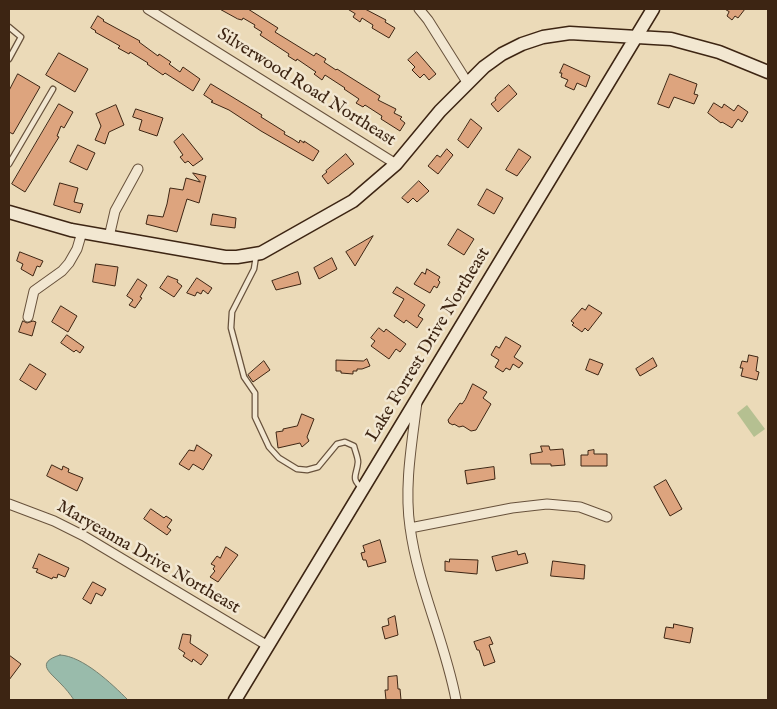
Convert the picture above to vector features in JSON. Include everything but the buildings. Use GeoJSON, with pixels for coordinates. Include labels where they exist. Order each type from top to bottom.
{"type":"FeatureCollection","features":[{"type":"Feature","properties":{"kind":"main road","name":"Lake Forrest Drive Northeast"},"geometry":{"type":"LineString","coordinates":[[235,700],[653,9]]}},
{"type":"Feature","properties":{"kind":"main road"},"geometry":{"type":"LineString","coordinates":[[9,212],[52,226],[225,257],[256,254],[273,248],[352,201],[396,164],[467,82],[502,54],[522,44],[543,37],[570,33],[671,39],[719,52],[768,72]]}},
{"type":"Feature","properties":{"kind":"street","name":"Silverwood Road Northeast"},"geometry":{"type":"LineString","coordinates":[[148,9],[396,164]]}},
{"type":"Feature","properties":{"kind":"street"},"geometry":{"type":"LineString","coordinates":[[419,9],[467,82]]}},
{"type":"Feature","properties":{"kind":"street"},"geometry":{"type":"LineString","coordinates":[[109,237],[115,212],[138,169]]}},
{"type":"Feature","properties":{"kind":"street"},"geometry":{"type":"LineString","coordinates":[[28,317],[34,291],[62,271],[69,263],[78,249],[82,232]]}},
{"type":"Feature","properties":{"kind":"street"},"geometry":{"type":"LineString","coordinates":[[418,397],[408,482],[410,528],[420,574],[450,673],[456,700]]}},
{"type":"Feature","properties":{"kind":"street","name":"Maryeanna Drive Northeast"},"geometry":{"type":"LineString","coordinates":[[9,504],[54,521],[84,536],[268,646]]}},
{"type":"Feature","properties":{"kind":"street"},"geometry":{"type":"LineString","coordinates":[[410,528],[512,508],[548,504],[580,507],[607,517]]}},
{"type":"Feature","properties":{"kind":"lane"},"geometry":{"type":"LineString","coordinates":[[9,27],[21,37],[9,59]]}},
{"type":"Feature","properties":{"kind":"lane"},"geometry":{"type":"LineString","coordinates":[[9,164],[53,89]]}},
{"type":"Feature","properties":{"kind":"lane"},"geometry":{"type":"LineString","coordinates":[[256,254],[254,269],[232,312],[231,328],[244,377],[255,392],[255,417],[258,427],[269,447],[278,458],[297,469],[307,470],[318,467],[337,444],[344,442],[354,446],[358,460],[354,479],[363,489]]}},
{"type":"Feature","properties":{"kind":"shaded area"},"geometry":{"type":"Polygon","coordinates":[[[747,405],[765,429],[754,437],[737,413],[747,405]]]}},
{"type":"Feature","properties":{"kind":"shaded area"},"geometry":{"type":"Polygon","coordinates":[[[60,655],[78,660],[87,665],[106,679],[128,700],[74,700],[49,672],[46,665],[52,658],[60,655]]]}}]}
